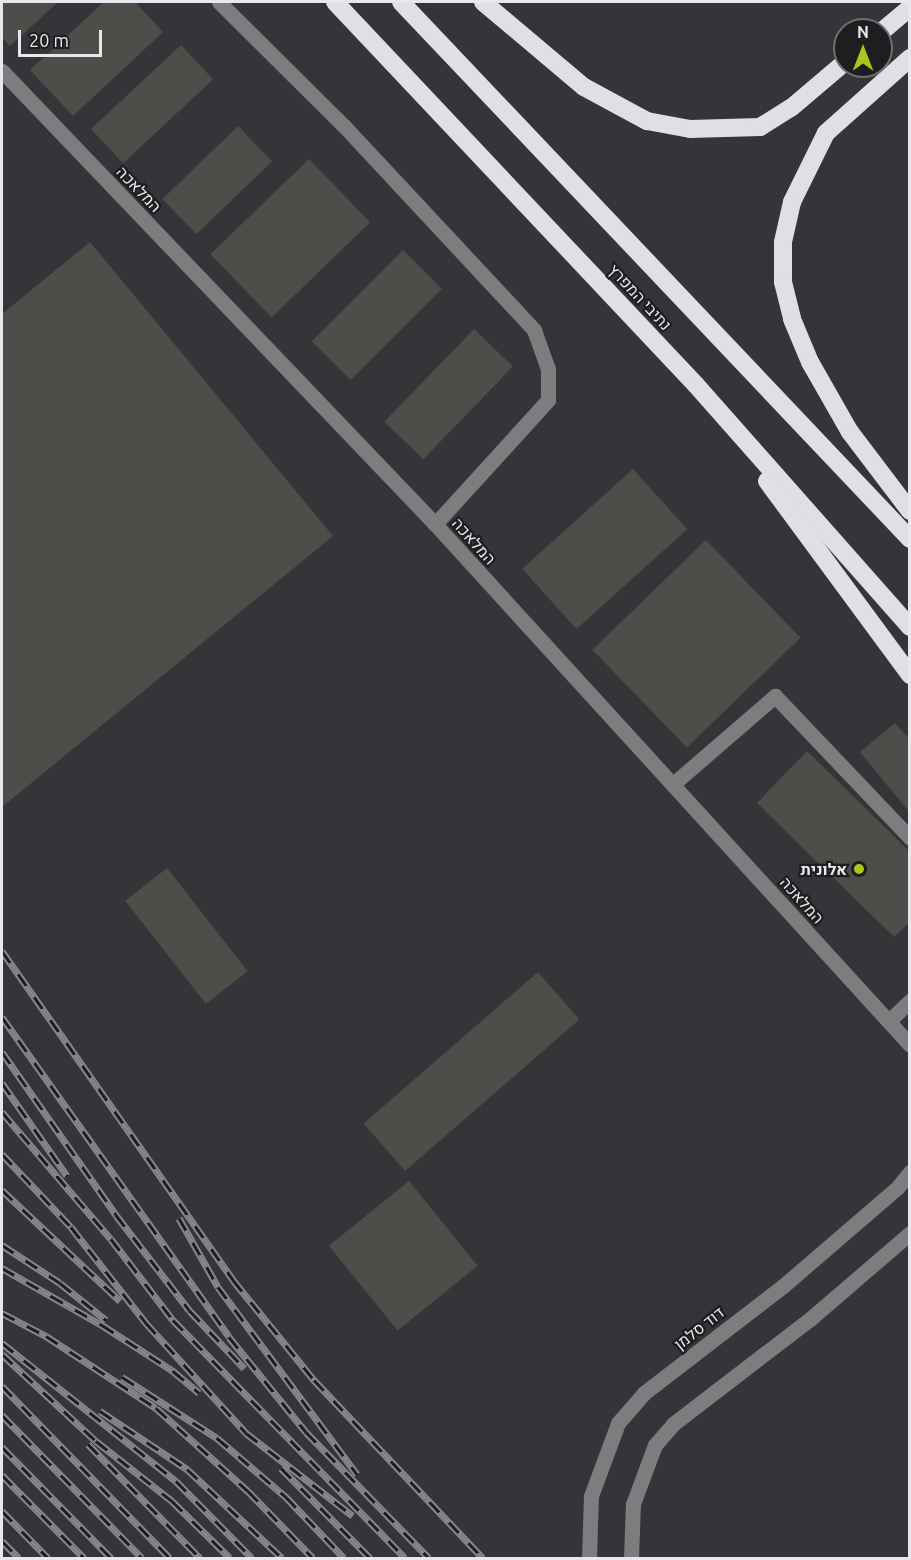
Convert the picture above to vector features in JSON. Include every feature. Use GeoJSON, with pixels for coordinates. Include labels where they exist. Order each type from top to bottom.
{"type":"FeatureCollection","features":[{"type":"Feature","properties":{"kind":"highway","name":"נתיבי המפרץ"},"geometry":{"type":"LineString","coordinates":[[335,2],[696,385],[909,627]]}},
{"type":"Feature","properties":{"kind":"highway","name":"נתיבי המפרץ"},"geometry":{"type":"LineString","coordinates":[[401,2],[909,539]]}},
{"type":"Feature","properties":{"kind":"highway"},"geometry":{"type":"LineString","coordinates":[[483,2],[584,87],[648,121],[690,129],[760,127],[791,108],[833,72]]}},
{"type":"Feature","properties":{"kind":"highway"},"geometry":{"type":"LineString","coordinates":[[893,22],[909,8]]}},
{"type":"Feature","properties":{"kind":"highway"},"geometry":{"type":"LineString","coordinates":[[909,58],[826,134],[792,202],[783,242],[783,282],[792,319],[810,362],[850,432],[909,511]]}},
{"type":"Feature","properties":{"kind":"highway"},"geometry":{"type":"LineString","coordinates":[[696,385],[909,675]]}},
{"type":"Feature","properties":{"kind":"street"},"geometry":{"type":"LineString","coordinates":[[219,2],[344,126],[534,330],[548,369],[548,400],[435,524]]}},
{"type":"Feature","properties":{"kind":"street","name":"המלאכה"},"geometry":{"type":"LineString","coordinates":[[2,71],[435,524],[909,1045]]}},
{"type":"Feature","properties":{"kind":"street"},"geometry":{"type":"LineString","coordinates":[[673,784],[775,696],[909,838]]}},
{"type":"Feature","properties":{"kind":"street"},"geometry":{"type":"LineString","coordinates":[[889,1021],[909,1001]]}},
{"type":"Feature","properties":{"kind":"street","name":"דוד סלמן"},"geometry":{"type":"LineString","coordinates":[[589,1558],[591,1496],[618,1423],[644,1394],[783,1286],[897,1188],[909,1172]]}},
{"type":"Feature","properties":{"kind":"street"},"geometry":{"type":"LineString","coordinates":[[632,1558],[633,1504],[655,1445],[673,1424],[810,1319],[909,1233]]}},
{"type":"Feature","properties":{"kind":"building"},"geometry":{"type":"Polygon","coordinates":[[[2,2],[58,2],[10,46],[2,37],[2,2]]]}},
{"type":"Feature","properties":{"kind":"building"},"geometry":{"type":"Polygon","coordinates":[[[104,2],[135,2],[163,32],[73,116],[30,70],[104,2]]]}},
{"type":"Feature","properties":{"kind":"building"},"geometry":{"type":"Polygon","coordinates":[[[181,45],[213,79],[123,163],[91,129],[181,45]]]}},
{"type":"Feature","properties":{"kind":"building"},"geometry":{"type":"Polygon","coordinates":[[[238,126],[272,161],[197,234],[162,199],[238,126]]]}},
{"type":"Feature","properties":{"kind":"building"},"geometry":{"type":"Polygon","coordinates":[[[309,159],[370,222],[272,317],[210,254],[309,159]]]}},
{"type":"Feature","properties":{"kind":"building"},"geometry":{"type":"Polygon","coordinates":[[[90,242],[333,536],[2,807],[2,314],[90,242]]]}},
{"type":"Feature","properties":{"kind":"building"},"geometry":{"type":"Polygon","coordinates":[[[403,250],[442,289],[351,380],[312,341],[403,250]]]}},
{"type":"Feature","properties":{"kind":"building"},"geometry":{"type":"Polygon","coordinates":[[[474,329],[513,367],[423,459],[384,422],[474,329]]]}},
{"type":"Feature","properties":{"kind":"building"},"geometry":{"type":"Polygon","coordinates":[[[633,469],[687,529],[576,629],[522,569],[633,469]]]}},
{"type":"Feature","properties":{"kind":"building"},"geometry":{"type":"Polygon","coordinates":[[[706,540],[800,638],[687,748],[592,650],[706,540]]]}},
{"type":"Feature","properties":{"kind":"building"},"geometry":{"type":"Polygon","coordinates":[[[895,723],[910,740],[910,813],[860,752],[895,723]]]}},
{"type":"Feature","properties":{"kind":"building"},"geometry":{"type":"Polygon","coordinates":[[[807,751],[910,852],[910,922],[894,937],[757,803],[807,751]]]}},
{"type":"Feature","properties":{"kind":"building"},"geometry":{"type":"Polygon","coordinates":[[[167,868],[248,971],[206,1004],[125,901],[167,868]]]}},
{"type":"Feature","properties":{"kind":"building"},"geometry":{"type":"Polygon","coordinates":[[[538,972],[579,1020],[405,1171],[364,1124],[538,972]]]}},
{"type":"Feature","properties":{"kind":"building"},"geometry":{"type":"Polygon","coordinates":[[[409,1181],[478,1266],[398,1331],[329,1246],[409,1181]]]}},
{"type":"Feature","properties":{"kind":"railway"},"geometry":{"type":"LineString","coordinates":[[2,951],[233,1280],[314,1380],[483,1558]]}},
{"type":"Feature","properties":{"kind":"railway"},"geometry":{"type":"LineString","coordinates":[[2,1017],[229,1337],[306,1432],[429,1558]]}},
{"type":"Feature","properties":{"kind":"railway"},"geometry":{"type":"LineString","coordinates":[[2,1052],[116,1215],[190,1311],[244,1368]]}},
{"type":"Feature","properties":{"kind":"railway"},"geometry":{"type":"LineString","coordinates":[[2,1083],[67,1176]]}},
{"type":"Feature","properties":{"kind":"railway"},"geometry":{"type":"LineString","coordinates":[[2,1112],[111,1239],[173,1320],[405,1558]]}},
{"type":"Feature","properties":{"kind":"railway"},"geometry":{"type":"LineString","coordinates":[[2,1154],[71,1227],[146,1323],[246,1433],[353,1516]]}},
{"type":"Feature","properties":{"kind":"railway"},"geometry":{"type":"LineString","coordinates":[[2,1190],[120,1301]]}},
{"type":"Feature","properties":{"kind":"railway"},"geometry":{"type":"LineString","coordinates":[[179,1218],[218,1287],[357,1474]]}},
{"type":"Feature","properties":{"kind":"railway"},"geometry":{"type":"LineString","coordinates":[[2,1245],[60,1283],[106,1320]]}},
{"type":"Feature","properties":{"kind":"railway"},"geometry":{"type":"LineString","coordinates":[[2,1268],[102,1325],[173,1371],[199,1393]]}},
{"type":"Feature","properties":{"kind":"railway"},"geometry":{"type":"LineString","coordinates":[[2,1313],[46,1336],[156,1408],[248,1491],[313,1558]]}},
{"type":"Feature","properties":{"kind":"railway"},"geometry":{"type":"LineString","coordinates":[[2,1343],[176,1481],[252,1558]]}},
{"type":"Feature","properties":{"kind":"railway"},"geometry":{"type":"LineString","coordinates":[[2,1354],[96,1441],[172,1501],[230,1558]]}},
{"type":"Feature","properties":{"kind":"railway"},"geometry":{"type":"LineString","coordinates":[[122,1377],[217,1438],[286,1497],[344,1558]]}},
{"type":"Feature","properties":{"kind":"railway"},"geometry":{"type":"LineString","coordinates":[[2,1386],[170,1558]]}},
{"type":"Feature","properties":{"kind":"railway"},"geometry":{"type":"LineString","coordinates":[[100,1411],[187,1469],[282,1558]]}},
{"type":"Feature","properties":{"kind":"railway"},"geometry":{"type":"LineString","coordinates":[[2,1415],[142,1558]]}},
{"type":"Feature","properties":{"kind":"railway"},"geometry":{"type":"LineString","coordinates":[[88,1444],[200,1558]]}},
{"type":"Feature","properties":{"kind":"railway"},"geometry":{"type":"LineString","coordinates":[[2,1447],[111,1558]]}},
{"type":"Feature","properties":{"kind":"railway"},"geometry":{"type":"LineString","coordinates":[[281,1468],[370,1558]]}},
{"type":"Feature","properties":{"kind":"railway"},"geometry":{"type":"LineString","coordinates":[[2,1475],[84,1558]]}},
{"type":"Feature","properties":{"kind":"railway"},"geometry":{"type":"LineString","coordinates":[[2,1511],[48,1558]]}},
{"type":"Feature","properties":{"kind":"railway"},"geometry":{"type":"LineString","coordinates":[[2,1541],[19,1558]]}},
{"type":"Feature","properties":{"kind":"place","name":"אלונית"},"geometry":{"type":"Point","coordinates":[859,869]}}]}
